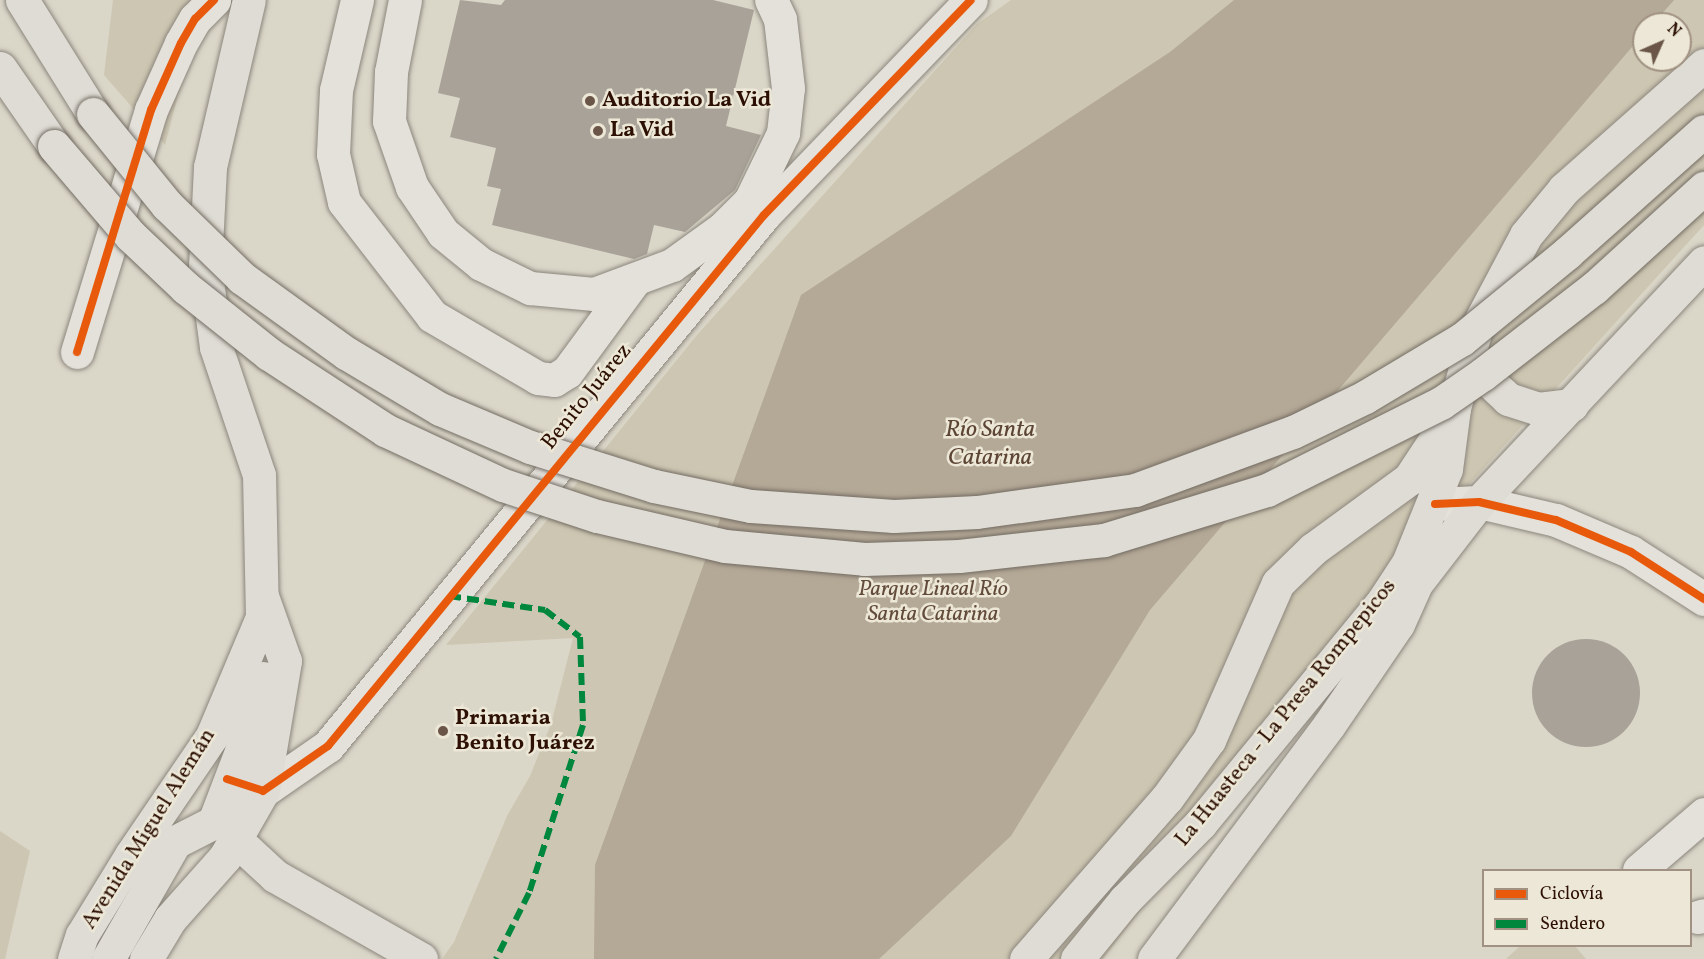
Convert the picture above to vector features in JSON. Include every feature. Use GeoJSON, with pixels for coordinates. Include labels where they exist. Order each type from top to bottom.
{"type":"FeatureCollection","features":[{"type":"Feature","properties":{"kind":"main road"},"geometry":{"type":"LineString","coordinates":[[22,0],[93,114],[167,205],[243,278],[346,353],[440,409],[530,447],[654,486],[751,506],[894,516],[977,512],[1135,490],[1293,432],[1365,397],[1462,339],[1640,191],[1704,131]]}},
{"type":"Feature","properties":{"kind":"main road","name":"Avenida Miguel Alemán"},"geometry":{"type":"LineString","coordinates":[[74,959],[82,935],[131,855],[212,736],[262,606],[259,475],[216,347],[205,266],[210,167],[249,0]]}},
{"type":"Feature","properties":{"kind":"main road","name":"La Huasteca - La Presa Rompepicos"},"geometry":{"type":"LineString","coordinates":[[1096,959],[1266,754],[1383,601],[1408,563],[1435,504],[1446,469],[1454,408],[1476,329],[1511,259],[1564,189],[1704,65]]}},
{"type":"Feature","properties":{"kind":"main road"},"geometry":{"type":"LineString","coordinates":[[0,68],[54,146],[131,236],[186,288],[269,354],[385,430],[503,485],[597,516],[725,546],[864,559],[959,556],[1104,540],[1267,490],[1331,462],[1466,386],[1594,288],[1704,188]]}},
{"type":"Feature","properties":{"kind":"main road","name":"La Huasteca - La Presa Rompepicos"},"geometry":{"type":"LineString","coordinates":[[1077,959],[1266,754],[1415,586],[1479,502],[1700,273]]}},
{"type":"Feature","properties":{"kind":"main road"},"geometry":{"type":"LineString","coordinates":[[1470,351],[1490,382],[1515,403],[1538,409],[1572,405]]}},
{"type":"Feature","properties":{"kind":"main road"},"geometry":{"type":"LineString","coordinates":[[1454,408],[1458,448],[1479,502]]}},
{"type":"Feature","properties":{"kind":"main road"},"geometry":{"type":"LineString","coordinates":[[1026,959],[1167,798],[1209,740],[1278,583],[1313,549],[1409,480],[1454,408]]}},
{"type":"Feature","properties":{"kind":"main road"},"geometry":{"type":"LineString","coordinates":[[1154,959],[1329,724],[1398,624],[1415,586]]}},
{"type":"Feature","properties":{"kind":"main road"},"geometry":{"type":"LineString","coordinates":[[108,959],[158,865],[175,842],[199,834],[214,822],[254,717],[265,672],[262,606]]}},
{"type":"Feature","properties":{"kind":"main road"},"geometry":{"type":"LineString","coordinates":[[146,959],[170,919],[231,849],[263,790],[285,661],[262,606]]}},
{"type":"Feature","properties":{"kind":"main road"},"geometry":{"type":"LineString","coordinates":[[225,790],[231,849]]}},
{"type":"Feature","properties":{"kind":"main road"},"geometry":{"type":"LineString","coordinates":[[199,834],[231,849],[270,882],[389,959]]}},
{"type":"Feature","properties":{"kind":"main road"},"geometry":{"type":"LineString","coordinates":[[270,882],[421,959]]}},
{"type":"Feature","properties":{"kind":"street"},"geometry":{"type":"LineString","coordinates":[[77,352],[151,110],[181,43],[195,19],[214,0]]}},
{"type":"Feature","properties":{"kind":"street"},"geometry":{"type":"LineString","coordinates":[[357,0],[336,90],[333,154],[344,202],[432,316],[538,378],[554,380],[567,372],[633,282]]}},
{"type":"Feature","properties":{"kind":"street"},"geometry":{"type":"LineString","coordinates":[[405,0],[391,72],[389,121],[412,187],[443,233],[481,264],[530,288],[594,294],[633,282],[672,266],[722,229],[760,183],[783,132],[788,88],[780,19],[771,0]]}},
{"type":"Feature","properties":{"kind":"street","name":"Benito Juárez"},"geometry":{"type":"LineString","coordinates":[[263,790],[328,746],[764,215],[971,0]]}},
{"type":"Feature","properties":{"kind":"street"},"geometry":{"type":"LineString","coordinates":[[1435,504],[1479,502],[1567,525],[1631,552],[1704,599]]}},
{"type":"Feature","properties":{"kind":"street"},"geometry":{"type":"LineString","coordinates":[[225,790],[263,790]]}},
{"type":"Feature","properties":{"kind":"street"},"geometry":{"type":"LineString","coordinates":[[1640,869],[1703,817]]}},
{"type":"Feature","properties":{"kind":"green space"},"geometry":{"type":"Polygon","coordinates":[[[113,0],[203,0],[165,145],[104,75],[113,0]]]}},
{"type":"Feature","properties":{"kind":"green space","name":"Parque Lineal Río Santa Catarina"},"geometry":{"type":"Polygon","coordinates":[[[1011,0],[1704,0],[1704,225],[1463,491],[1103,959],[442,959],[454,942],[507,816],[530,776],[551,724],[573,638],[446,645],[697,335],[977,24],[1011,0]]]}},
{"type":"Feature","properties":{"kind":"green space"},"geometry":{"type":"Polygon","coordinates":[[[0,831],[30,851],[5,959],[0,959],[0,831]]]}},
{"type":"Feature","properties":{"kind":"green space"},"geometry":{"type":"Polygon","coordinates":[[[1519,947],[1576,947],[1586,959],[1506,959],[1519,947]]]}},
{"type":"Feature","properties":{"kind":"water","name":"Río Santa Catarina"},"geometry":{"type":"Polygon","coordinates":[[[1234,0],[1674,0],[1664,12],[1632,12],[1632,47],[1150,610],[1011,836],[879,959],[594,959],[595,865],[801,295],[1170,52],[1234,0]]]}},
{"type":"Feature","properties":{"kind":"building","name":"La Vid"},"geometry":{"type":"Polygon","coordinates":[[[460,0],[501,5],[505,0],[713,0],[754,10],[726,126],[761,135],[735,190],[685,232],[654,225],[647,254],[634,259],[492,225],[501,189],[487,186],[496,148],[450,137],[460,98],[438,93],[460,0]]]}},
{"type":"Feature","properties":{"kind":"building"},"geometry":{"type":"Polygon","coordinates":[[[1586,639],[1607,643],[1624,655],[1636,672],[1640,693],[1636,714],[1624,731],[1607,743],[1586,747],[1565,743],[1548,731],[1536,714],[1532,693],[1536,672],[1548,655],[1565,643],[1586,639]]]}},
{"type":"Feature","properties":{"kind":"marked path"},"geometry":{"type":"LineString","coordinates":[[449,596],[545,610],[580,637],[583,725],[529,893],[496,959]]}},
{"type":"Feature","properties":{"kind":"cycle path"},"geometry":{"type":"LineString","coordinates":[[77,352],[151,110],[181,43],[195,19],[214,0]]}},
{"type":"Feature","properties":{"kind":"cycle path"},"geometry":{"type":"LineString","coordinates":[[227,779],[263,791],[328,746],[764,215],[971,0]]}},
{"type":"Feature","properties":{"kind":"cycle path"},"geometry":{"type":"LineString","coordinates":[[1435,504],[1479,502],[1556,520],[1631,552],[1704,599]]}},
{"type":"Feature","properties":{"kind":"place","name":"Auditorio La Vid"},"geometry":{"type":"Point","coordinates":[590,101]}},
{"type":"Feature","properties":{"kind":"place","name":"La Vid"},"geometry":{"type":"Point","coordinates":[598,131]}},
{"type":"Feature","properties":{"kind":"place","name":"Primaria Benito Juárez"},"geometry":{"type":"Point","coordinates":[443,731]}}]}
